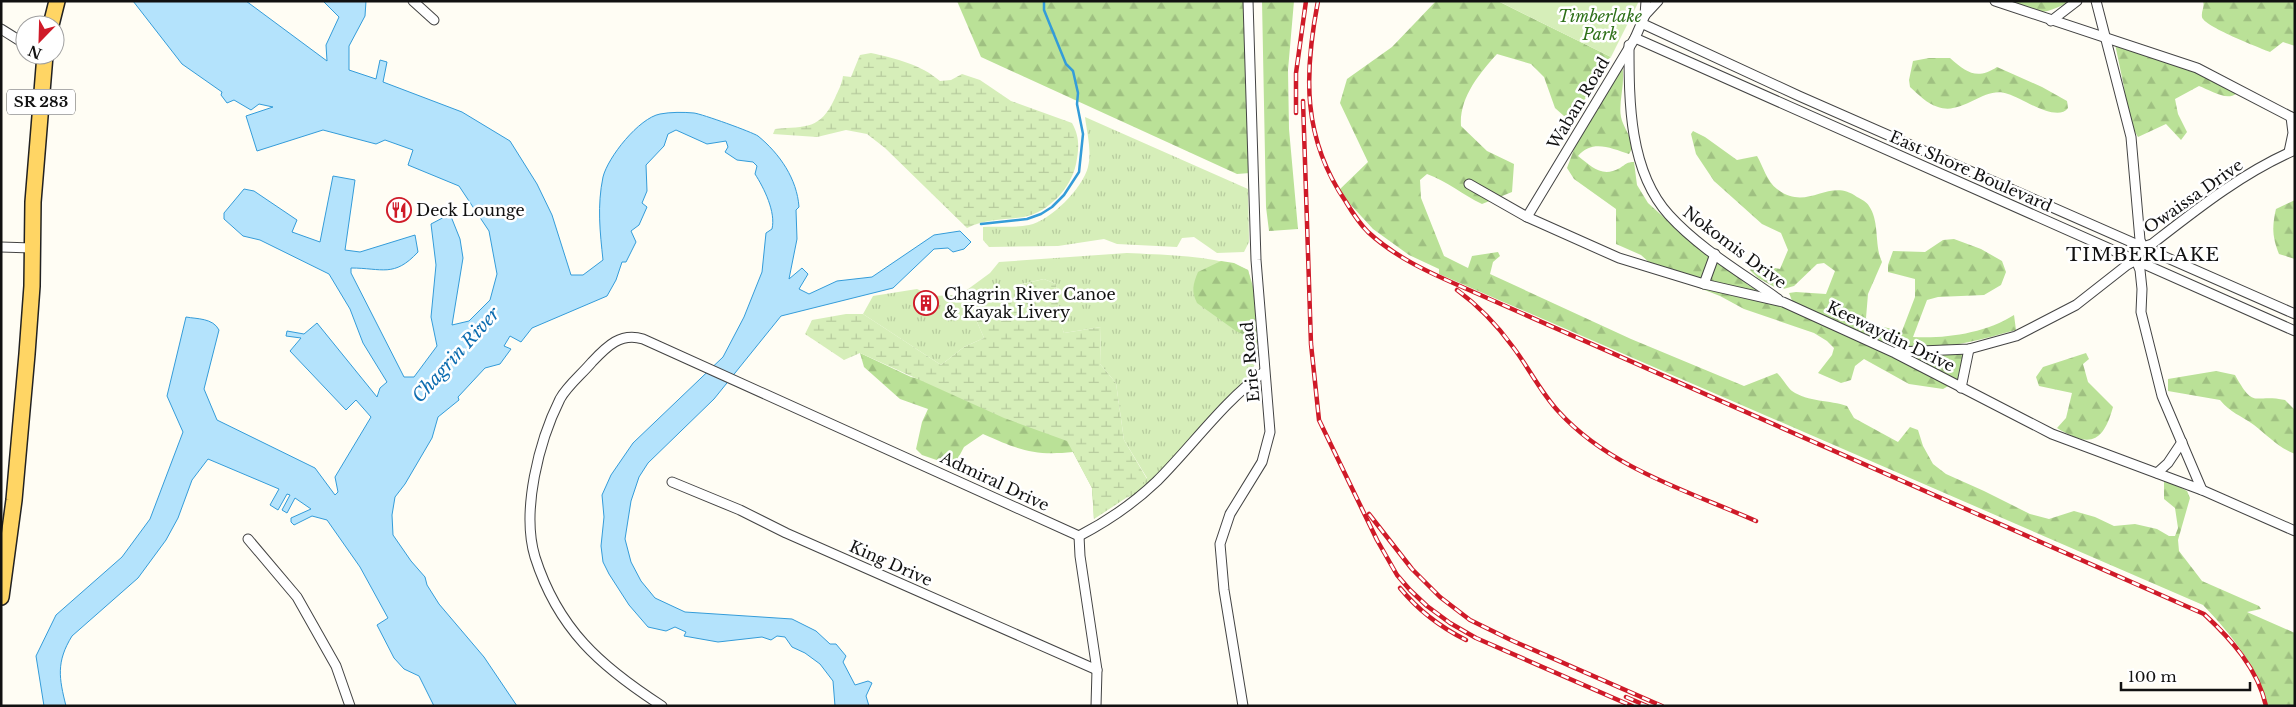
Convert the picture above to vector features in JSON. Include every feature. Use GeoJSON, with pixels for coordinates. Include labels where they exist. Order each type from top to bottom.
{"type":"FeatureCollection","features":[{"type":"Feature","properties":{"kind":"main road"},"geometry":{"type":"LineString","coordinates":[[54,15],[57,1]]}},
{"type":"Feature","properties":{"kind":"main road","name":"SR 283"},"geometry":{"type":"LineString","coordinates":[[1,597],[17,470],[30,305],[34,202],[44,65]]}},
{"type":"Feature","properties":{"kind":"street"},"geometry":{"type":"LineString","coordinates":[[412,1],[434,20]]}},
{"type":"Feature","properties":{"kind":"street","name":"Erie Road"},"geometry":{"type":"LineString","coordinates":[[1243,706],[1226,604],[1220,544],[1230,514],[1262,462],[1270,432],[1256,260],[1248,1]]}},
{"type":"Feature","properties":{"kind":"street","name":"Waban Road"},"geometry":{"type":"LineString","coordinates":[[1527,217],[1632,41],[1643,19],[1646,1]]}},
{"type":"Feature","properties":{"kind":"street"},"geometry":{"type":"LineString","coordinates":[[1643,19],[1658,1]]}},
{"type":"Feature","properties":{"kind":"street"},"geometry":{"type":"LineString","coordinates":[[1995,1],[2197,68],[2293,118],[2292,151]]}},
{"type":"Feature","properties":{"kind":"street"},"geometry":{"type":"LineString","coordinates":[[2051,21],[2077,1]]}},
{"type":"Feature","properties":{"kind":"street"},"geometry":{"type":"LineString","coordinates":[[2096,1],[2131,138],[2140,240],[2143,247]]}},
{"type":"Feature","properties":{"kind":"street","name":"East Shore Boulevard"},"geometry":{"type":"LineString","coordinates":[[1643,19],[1799,96],[2295,314]]}},
{"type":"Feature","properties":{"kind":"street"},"geometry":{"type":"LineString","coordinates":[[1,29],[15,38]]}},
{"type":"Feature","properties":{"kind":"street","name":"East Shore Boulevard"},"geometry":{"type":"LineString","coordinates":[[1632,41],[1794,108],[2295,331]]}},
{"type":"Feature","properties":{"kind":"street","name":"Nokomis Drive"},"geometry":{"type":"LineString","coordinates":[[1632,41],[1629,95],[1632,124],[1637,151],[1654,194],[1670,216],[1715,254],[1783,302]]}},
{"type":"Feature","properties":{"kind":"street"},"geometry":{"type":"LineString","coordinates":[[1794,108],[1799,96]]}},
{"type":"Feature","properties":{"kind":"street","name":"Owaissa Drive"},"geometry":{"type":"LineString","coordinates":[[1895,352],[1969,349],[2016,336],[2076,306],[2127,265],[2136,260],[2143,247],[2152,244],[2206,201],[2292,151]]}},
{"type":"Feature","properties":{"kind":"street","name":"Keewaydin Drive"},"geometry":{"type":"LineString","coordinates":[[1469,184],[1527,217],[1620,258],[1704,284],[1783,302],[1895,352],[2052,434],[2202,490],[2295,530]]}},
{"type":"Feature","properties":{"kind":"street"},"geometry":{"type":"LineString","coordinates":[[1,247],[32,248]]}},
{"type":"Feature","properties":{"kind":"street"},"geometry":{"type":"LineString","coordinates":[[1704,284],[1715,254]]}},
{"type":"Feature","properties":{"kind":"street"},"geometry":{"type":"LineString","coordinates":[[2136,260],[2140,270],[2142,289],[2141,312],[2162,396],[2202,490]]}},
{"type":"Feature","properties":{"kind":"street","name":"Admiral Drive"},"geometry":{"type":"LineString","coordinates":[[662,706],[635,688],[600,660],[570,628],[545,582],[534,555],[531,497],[541,445],[561,398],[602,352],[616,341],[632,336],[1079,536]]}},
{"type":"Feature","properties":{"kind":"street"},"geometry":{"type":"LineString","coordinates":[[1961,388],[1969,349]]}},
{"type":"Feature","properties":{"kind":"street"},"geometry":{"type":"LineString","coordinates":[[1096,706],[1098,670],[1080,556],[1079,536],[1139,496],[1156,481],[1199,434],[1252,381],[1264,372]]}},
{"type":"Feature","properties":{"kind":"street"},"geometry":{"type":"LineString","coordinates":[[2157,473],[2168,463],[2182,442]]}},
{"type":"Feature","properties":{"kind":"street","name":"King Drive"},"geometry":{"type":"LineString","coordinates":[[672,482],[740,510],[786,533],[1098,670]]}},
{"type":"Feature","properties":{"kind":"street"},"geometry":{"type":"LineString","coordinates":[[248,539],[297,597],[336,666],[350,706]]}},
{"type":"Feature","properties":{"kind":"green space"},"geometry":{"type":"Polygon","coordinates":[[[957,1],[1243,1],[1250,173],[1237,174],[981,57],[957,1]]]}},
{"type":"Feature","properties":{"kind":"green space"},"geometry":{"type":"Polygon","coordinates":[[[1262,1],[1294,1],[1288,70],[1289,129],[1298,229],[1269,231],[1266,207],[1262,1]]]}},
{"type":"Feature","properties":{"kind":"green space"},"geometry":{"type":"Polygon","coordinates":[[[1436,1],[1498,1],[1611,57],[1604,63],[1593,79],[1573,124],[1555,108],[1544,77],[1531,64],[1497,54],[1490,62],[1477,78],[1467,96],[1461,116],[1461,126],[1487,151],[1514,164],[1512,192],[1482,204],[1427,174],[1420,180],[1421,198],[1444,256],[1468,268],[1472,256],[1498,252],[1500,256],[1493,262],[1490,274],[1631,339],[1744,386],[1777,373],[1789,388],[1798,395],[1847,406],[1854,418],[1898,442],[1910,427],[1918,430],[1923,446],[1933,464],[1946,474],[2030,514],[2049,519],[2074,511],[2095,517],[2114,526],[2135,524],[2157,529],[2169,536],[2175,536],[2178,528],[2175,508],[2164,499],[2164,479],[2187,491],[2190,498],[2178,540],[2179,551],[2202,581],[2259,606],[2261,609],[2247,612],[2295,633],[2295,706],[2267,706],[2256,677],[2242,651],[2203,605],[1439,274],[1439,269],[1409,255],[1373,229],[1338,191],[1368,162],[1340,103],[1347,79],[1392,47],[1436,1]]]}},
{"type":"Feature","properties":{"kind":"green space","name":"Timberlake Park"},"geometry":{"type":"Polygon","coordinates":[[[1498,1],[1639,1],[1611,57],[1498,1]]]}},
{"type":"Feature","properties":{"kind":"green space"},"geometry":{"type":"Polygon","coordinates":[[[2003,1],[2072,1],[2052,10],[2038,12],[2003,1]]]}},
{"type":"Feature","properties":{"kind":"green space"},"geometry":{"type":"Polygon","coordinates":[[[2203,1],[2295,1],[2295,46],[2283,42],[2270,52],[2221,31],[2202,17],[2203,1]]]}},
{"type":"Feature","properties":{"kind":"green space"},"geometry":{"type":"Polygon","coordinates":[[[2115,44],[2197,71],[2233,90],[2236,94],[2223,96],[2199,86],[2175,99],[2178,114],[2187,132],[2181,140],[2166,124],[2138,137],[2126,117],[2124,87],[2115,44]]]}},
{"type":"Feature","properties":{"kind":"green space"},"geometry":{"type":"Polygon","coordinates":[[[871,53],[916,66],[940,81],[951,80],[962,74],[980,80],[1011,101],[1072,123],[1078,138],[1078,153],[1073,173],[1064,190],[1058,198],[1033,214],[1024,217],[988,221],[967,228],[885,148],[867,134],[846,130],[817,137],[773,134],[775,129],[804,126],[818,121],[824,116],[835,98],[843,76],[851,77],[860,55],[871,53]]]}},
{"type":"Feature","properties":{"kind":"green space"},"geometry":{"type":"Polygon","coordinates":[[[1929,58],[1950,58],[1967,71],[1978,74],[1997,67],[2042,87],[2067,101],[2068,108],[2063,112],[2056,113],[1999,92],[1956,108],[1947,109],[1934,106],[1910,87],[1909,80],[1913,61],[1929,58]]]}},
{"type":"Feature","properties":{"kind":"green space"},"geometry":{"type":"Polygon","coordinates":[[[1622,65],[1623,79],[1620,111],[1623,124],[1633,147],[1629,154],[1596,146],[1583,151],[1578,156],[1598,170],[1608,172],[1634,162],[1637,185],[1648,203],[1690,241],[1728,266],[1748,285],[1791,310],[1906,354],[1964,351],[1965,356],[1959,380],[1943,389],[1909,384],[1864,359],[1855,366],[1851,380],[1841,383],[1818,373],[1832,355],[1834,348],[1827,341],[1814,333],[1744,309],[1720,296],[1661,273],[1641,255],[1616,244],[1616,209],[1574,179],[1567,168],[1577,141],[1622,65]]]}},
{"type":"Feature","properties":{"kind":"green space"},"geometry":{"type":"Polygon","coordinates":[[[1085,117],[1248,189],[1249,242],[1244,252],[1217,253],[1194,237],[1182,238],[1177,247],[1117,244],[1104,239],[1058,246],[989,247],[983,240],[983,227],[1029,225],[1056,210],[1073,194],[1085,175],[1090,155],[1085,117]]]}},
{"type":"Feature","properties":{"kind":"green space"},"geometry":{"type":"Polygon","coordinates":[[[1693,131],[1705,137],[1737,160],[1757,156],[1770,182],[1777,189],[1788,195],[1809,197],[1837,190],[1847,192],[1867,203],[1875,219],[1878,248],[1882,262],[1868,294],[1866,318],[1874,325],[1902,331],[1915,297],[1915,279],[1888,272],[1888,265],[1893,251],[1925,252],[1943,240],[1954,239],[1981,249],[2002,261],[2006,272],[2001,285],[1984,295],[1938,297],[1927,300],[1913,337],[1952,336],[1991,326],[2014,315],[2016,330],[1946,346],[1903,348],[1862,337],[1793,303],[1789,293],[1826,294],[1835,271],[1824,263],[1817,264],[1794,286],[1780,290],[1758,278],[1750,270],[1756,264],[1780,269],[1788,250],[1781,233],[1762,224],[1714,181],[1696,154],[1691,134],[1693,131]]]}},
{"type":"Feature","properties":{"kind":"green space"},"geometry":{"type":"Polygon","coordinates":[[[2295,200],[2295,259],[2279,254],[2273,226],[2276,209],[2295,200]]]}},
{"type":"Feature","properties":{"kind":"green space"},"geometry":{"type":"Polygon","coordinates":[[[1127,253],[1173,255],[1221,261],[1248,270],[1255,304],[1258,344],[1255,364],[1249,375],[1219,411],[1162,472],[1137,494],[1126,498],[1147,478],[1124,440],[1116,383],[1100,364],[1101,327],[1064,333],[1060,322],[1056,284],[1044,279],[1017,285],[972,310],[984,338],[964,347],[941,365],[863,314],[873,296],[917,289],[932,296],[960,295],[990,273],[999,262],[1127,253]]]}},
{"type":"Feature","properties":{"kind":"green space"},"geometry":{"type":"Polygon","coordinates":[[[1221,261],[1234,263],[1248,270],[1254,290],[1256,334],[1252,339],[1236,331],[1197,303],[1195,299],[1193,288],[1198,272],[1221,261]]]}},
{"type":"Feature","properties":{"kind":"green space"},"geometry":{"type":"Polygon","coordinates":[[[1044,279],[1056,284],[1060,321],[1064,333],[1101,327],[1100,364],[1116,383],[1124,440],[1147,479],[1126,498],[1094,519],[1092,488],[1067,441],[1004,418],[860,353],[844,360],[805,334],[812,320],[846,314],[863,314],[941,365],[964,347],[984,338],[972,310],[980,303],[997,293],[1044,279]]]}},
{"type":"Feature","properties":{"kind":"green space"},"geometry":{"type":"Polygon","coordinates":[[[860,353],[911,377],[1101,421],[1094,519],[1092,488],[1073,452],[1048,453],[1017,448],[983,434],[964,447],[954,466],[922,455],[916,449],[922,422],[928,409],[900,399],[864,367],[860,353]]]}},
{"type":"Feature","properties":{"kind":"green space"},"geometry":{"type":"Polygon","coordinates":[[[2086,353],[2089,359],[2083,364],[2088,382],[2113,407],[2105,428],[2100,435],[2087,440],[2057,428],[2066,418],[2072,393],[2039,386],[2036,377],[2043,367],[2086,353]]]}},
{"type":"Feature","properties":{"kind":"green space"},"geometry":{"type":"Polygon","coordinates":[[[2216,371],[2235,375],[2251,397],[2285,400],[2295,410],[2295,454],[2278,445],[2220,400],[2168,391],[2168,379],[2216,371]]]}},
{"type":"Feature","properties":{"kind":"water","name":"Chagrin River"},"geometry":{"type":"Polygon","coordinates":[[[133,1],[246,1],[327,61],[326,45],[339,17],[323,1],[366,1],[365,16],[349,46],[349,70],[376,79],[380,60],[387,62],[383,82],[462,112],[510,141],[537,184],[552,215],[571,275],[583,275],[603,260],[600,198],[603,177],[611,159],[634,130],[652,117],[668,113],[694,113],[747,131],[758,136],[780,159],[795,187],[799,207],[796,210],[797,239],[789,279],[802,268],[808,274],[799,289],[809,294],[837,281],[872,277],[934,235],[960,231],[971,242],[964,249],[953,252],[948,248],[934,249],[893,288],[781,316],[714,399],[648,463],[639,477],[631,501],[625,539],[631,562],[641,581],[655,598],[685,612],[792,619],[816,631],[830,644],[836,644],[846,656],[843,662],[855,685],[868,681],[872,683],[866,696],[869,706],[835,706],[833,681],[820,664],[805,653],[792,647],[785,637],[777,636],[771,640],[762,637],[718,642],[684,636],[686,632],[675,627],[666,631],[648,627],[629,605],[603,562],[601,546],[604,517],[602,495],[611,475],[633,443],[723,357],[744,317],[762,272],[766,233],[772,229],[771,208],[755,174],[757,166],[753,162],[737,160],[725,152],[728,147],[726,141],[707,144],[676,130],[668,134],[664,146],[646,165],[647,191],[642,203],[647,207],[639,225],[631,231],[636,242],[626,262],[622,262],[616,280],[607,296],[532,328],[521,342],[510,336],[504,346],[511,349],[500,364],[485,368],[458,397],[459,400],[438,417],[432,438],[405,484],[395,497],[392,515],[393,535],[425,577],[427,585],[439,604],[484,657],[517,706],[434,706],[419,676],[404,669],[394,658],[377,625],[388,618],[360,567],[327,520],[312,516],[294,525],[291,522],[291,518],[311,509],[295,498],[287,513],[282,510],[290,495],[287,494],[278,510],[270,505],[279,489],[208,459],[192,480],[178,518],[166,540],[138,578],[72,636],[63,654],[60,670],[66,706],[44,706],[36,656],[56,615],[122,557],[150,519],[183,432],[167,396],[186,317],[209,321],[219,330],[204,389],[217,420],[315,468],[335,495],[338,492],[335,477],[371,417],[356,400],[346,410],[290,351],[301,338],[286,336],[287,331],[304,334],[317,323],[377,397],[380,388],[387,382],[363,343],[350,309],[329,274],[260,240],[243,236],[224,219],[224,213],[244,189],[254,191],[297,220],[292,232],[320,242],[333,176],[355,180],[345,250],[360,252],[415,235],[418,252],[402,265],[387,270],[351,268],[351,273],[404,377],[414,377],[437,346],[431,317],[436,265],[431,224],[450,214],[460,239],[463,258],[452,325],[469,321],[490,300],[497,274],[489,231],[459,186],[408,165],[413,150],[385,140],[376,144],[323,130],[257,151],[246,116],[273,107],[259,104],[251,110],[234,100],[227,103],[221,95],[222,92],[182,64],[133,1]]]}},
{"type":"Feature","properties":{"kind":"waterway"},"geometry":{"type":"LineString","coordinates":[[981,224],[1027,219],[1041,214],[1052,207],[1064,195],[1079,172],[1083,134],[1077,104],[1078,93],[1073,71],[1066,64],[1044,10],[1044,1]]}},
{"type":"Feature","properties":{"kind":"railway"},"geometry":{"type":"LineString","coordinates":[[1296,113],[1296,73],[1306,1]]}},
{"type":"Feature","properties":{"kind":"railway"},"geometry":{"type":"LineString","coordinates":[[1318,1],[1310,54],[1309,80],[1314,130],[1321,154],[1348,206],[1356,218],[1378,241],[1412,263],[1448,281],[2204,614],[2233,644],[2250,667],[2262,692],[2266,706]]}},
{"type":"Feature","properties":{"kind":"railway"},"geometry":{"type":"LineString","coordinates":[[1303,101],[1311,344],[1319,420],[1377,540],[1397,575],[1410,590],[1427,606],[1450,623],[1476,638],[1632,706]]}},
{"type":"Feature","properties":{"kind":"railway"},"geometry":{"type":"LineString","coordinates":[[1457,290],[1480,309],[1501,331],[1553,405],[1579,432],[1626,463],[1651,476],[1756,521]]}},
{"type":"Feature","properties":{"kind":"railway"},"geometry":{"type":"LineString","coordinates":[[1369,514],[1412,569],[1440,597],[1470,620],[1513,641],[1662,706]]}},
{"type":"Feature","properties":{"kind":"railway"},"geometry":{"type":"LineString","coordinates":[[1400,588],[1414,604],[1430,617],[1466,640]]}},
{"type":"Feature","properties":{"kind":"railway"},"geometry":{"type":"LineString","coordinates":[[1626,697],[1647,706]]}},
{"type":"Feature","properties":{"kind":"place","name":"Deck Lounge"},"geometry":{"type":"Point","coordinates":[399,210]}},
{"type":"Feature","properties":{"kind":"place","name":"Chagrin River Canoe & Kayak Livery"},"geometry":{"type":"Point","coordinates":[926,303]}},
{"type":"Feature","properties":{"kind":"district","name":"TIMBERLAKE"},"geometry":{"type":"Point","coordinates":[2143,254]}}]}
